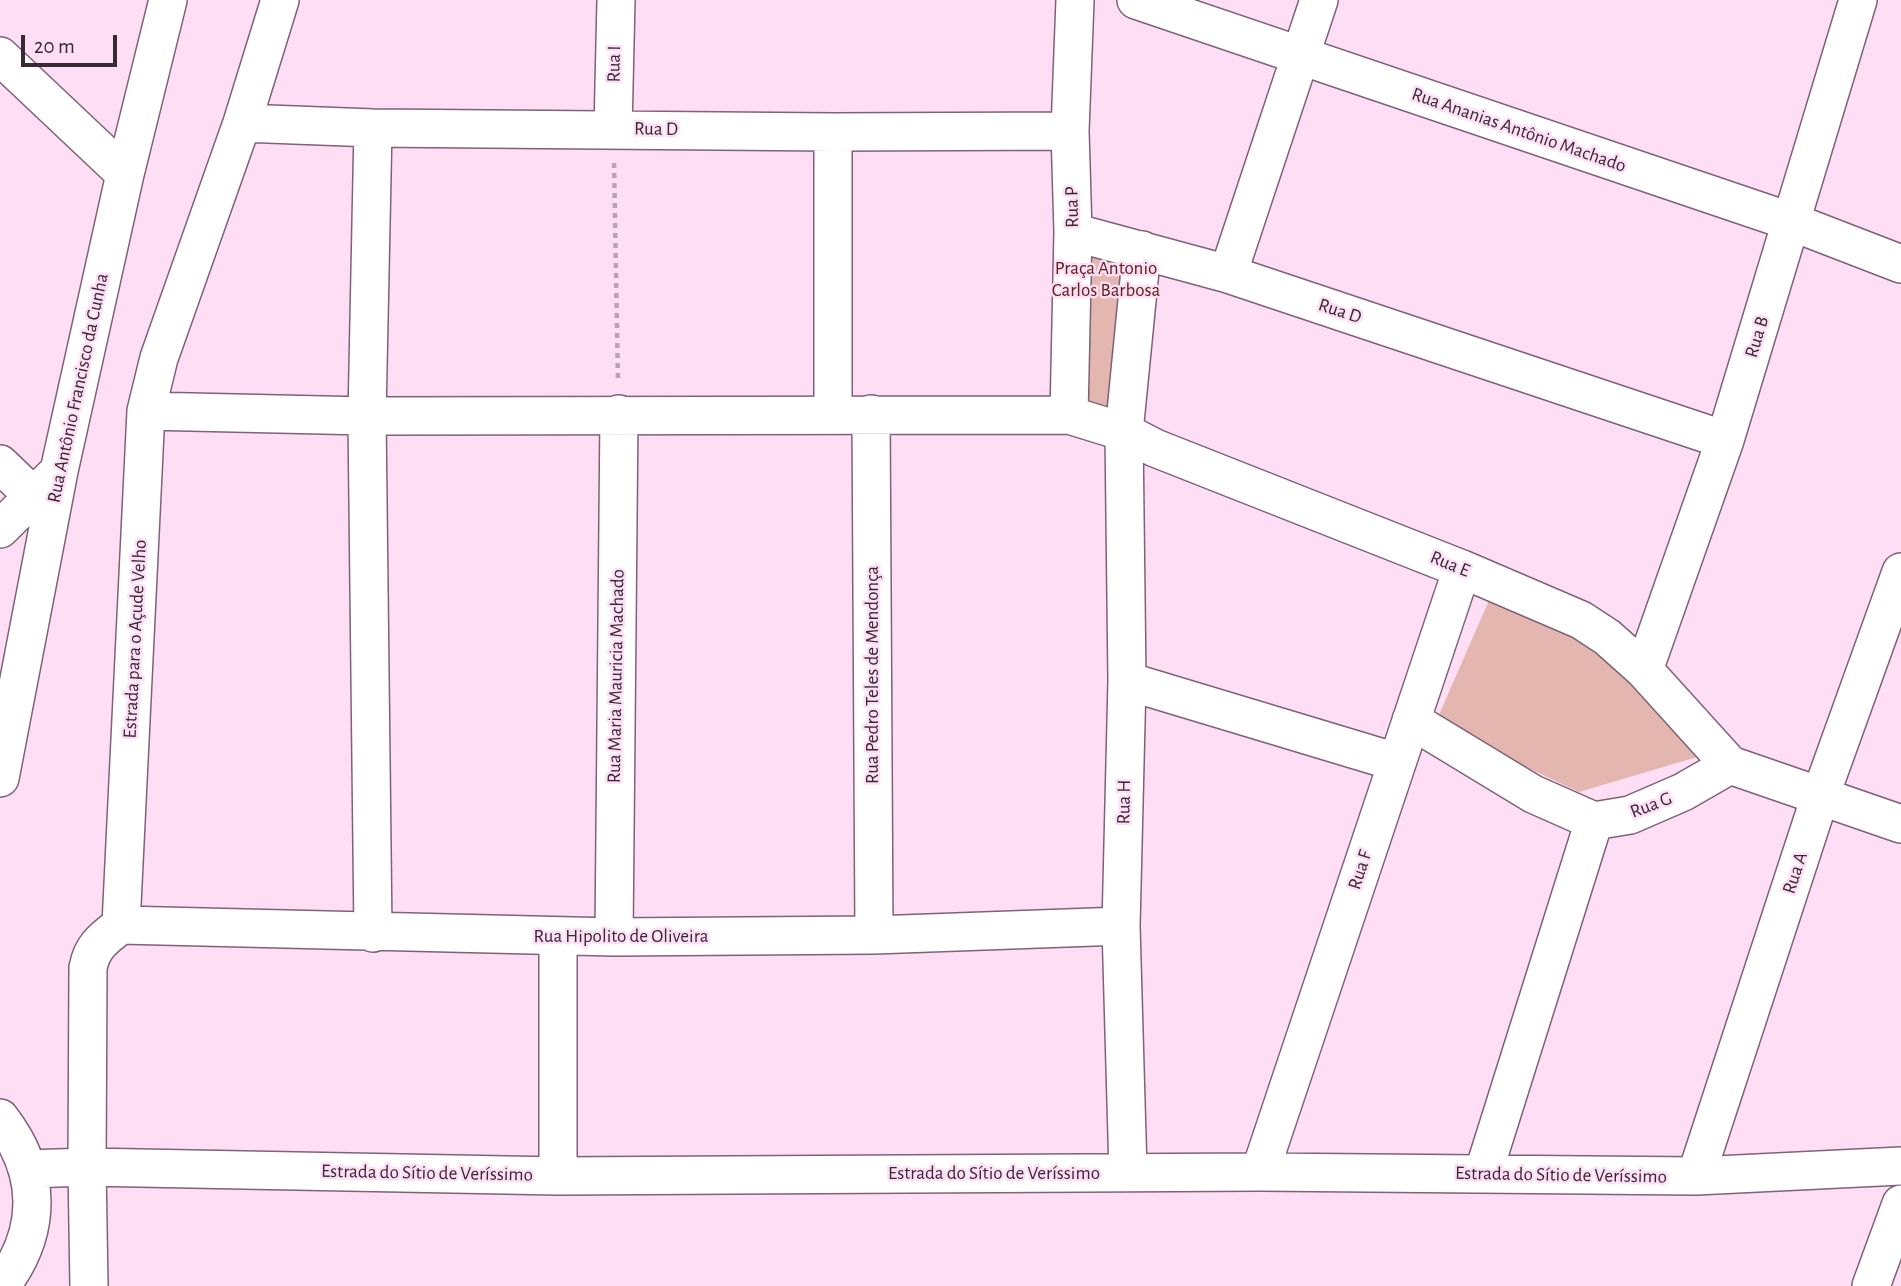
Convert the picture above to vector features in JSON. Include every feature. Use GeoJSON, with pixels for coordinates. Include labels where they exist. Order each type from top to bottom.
{"type":"FeatureCollection","features":[{"type":"Feature","properties":{"kind":"street","name":"Rua Antônio Francisco da Cunha"},"geometry":{"type":"LineString","coordinates":[[0,778],[42,505],[59,471],[125,174],[168,0]]}},
{"type":"Feature","properties":{"kind":"street","name":"Estrada para o Açude Velho"},"geometry":{"type":"LineString","coordinates":[[121,925],[146,411],[159,358],[242,123],[281,0]]}},
{"type":"Feature","properties":{"kind":"street","name":"Rua I"},"geometry":{"type":"LineString","coordinates":[[613,128],[616,0]]}},
{"type":"Feature","properties":{"kind":"street","name":"Rua P"},"geometry":{"type":"LineString","coordinates":[[1069,415],[1073,232],[1070,131],[1075,0]]}},
{"type":"Feature","properties":{"kind":"street","name":"Rua Ananias Antônio Machado"},"geometry":{"type":"LineString","coordinates":[[1136,0],[1792,222],[1901,264]]}},
{"type":"Feature","properties":{"kind":"street"},"geometry":{"type":"LineString","coordinates":[[1228,274],[1319,0]]}},
{"type":"Feature","properties":{"kind":"street","name":"Rua B"},"geometry":{"type":"LineString","coordinates":[[1644,670],[1725,440],[1858,0]]}},
{"type":"Feature","properties":{"kind":"street"},"geometry":{"type":"LineString","coordinates":[[0,57],[125,174]]}},
{"type":"Feature","properties":{"kind":"street","name":"Rua D"},"geometry":{"type":"LineString","coordinates":[[242,123],[373,128],[1070,131]]}},
{"type":"Feature","properties":{"kind":"street"},"geometry":{"type":"LineString","coordinates":[[373,128],[367,416],[373,933]]}},
{"type":"Feature","properties":{"kind":"street"},"geometry":{"type":"LineString","coordinates":[[833,132],[833,414]]}},
{"type":"Feature","properties":{"kind":"street","name":"Rua D"},"geometry":{"type":"LineString","coordinates":[[1073,232],[1228,274],[1725,440]]}},
{"type":"Feature","properties":{"kind":"street","name":"Rua H"},"geometry":{"type":"LineString","coordinates":[[1128,1172],[1121,926],[1127,681],[1124,432],[1142,250]]}},
{"type":"Feature","properties":{"kind":"street"},"geometry":{"type":"LineString","coordinates":[[146,411],[367,416],[1069,415],[1124,432]]}},
{"type":"Feature","properties":{"kind":"street","name":"Rua Maria Mauricia Machado"},"geometry":{"type":"LineString","coordinates":[[614,937],[619,414]]}},
{"type":"Feature","properties":{"kind":"street","name":"Rua Pedro Teles de Mendonça"},"geometry":{"type":"LineString","coordinates":[[871,414],[874,935]]}},
{"type":"Feature","properties":{"kind":"street","name":"Rua E"},"geometry":{"type":"LineString","coordinates":[[1124,432],[1155,448],[1462,569],[1581,620],[1644,670],[1730,765]]}},
{"type":"Feature","properties":{"kind":"street"},"geometry":{"type":"LineString","coordinates":[[0,464],[42,505],[0,529]]}},
{"type":"Feature","properties":{"kind":"street","name":"Rua F"},"geometry":{"type":"LineString","coordinates":[[1260,1172],[1462,569]]}},
{"type":"Feature","properties":{"kind":"street","name":"Rua A"},"geometry":{"type":"LineString","coordinates":[[1696,1176],[1820,797],[1901,572]]}},
{"type":"Feature","properties":{"kind":"street"},"geometry":{"type":"LineString","coordinates":[[1127,681],[1396,762]]}},
{"type":"Feature","properties":{"kind":"street"},"geometry":{"type":"LineString","coordinates":[[1410,720],[1533,794],[1594,821],[1483,1174]]}},
{"type":"Feature","properties":{"kind":"street"},"geometry":{"type":"LineString","coordinates":[[1730,765],[1901,824]]}},
{"type":"Feature","properties":{"kind":"street","name":"Rua G"},"geometry":{"type":"LineString","coordinates":[[1594,821],[1630,815],[1683,792],[1730,765]]}},
{"type":"Feature","properties":{"kind":"street"},"geometry":{"type":"LineString","coordinates":[[89,1286],[88,968],[95,947],[121,925]]}},
{"type":"Feature","properties":{"kind":"street","name":"Rua Hipolito de Oliveira"},"geometry":{"type":"LineString","coordinates":[[121,925],[558,937],[874,935],[1121,926]]}},
{"type":"Feature","properties":{"kind":"street"},"geometry":{"type":"LineString","coordinates":[[558,937],[558,1176]]}},
{"type":"Feature","properties":{"kind":"street"},"geometry":{"type":"LineString","coordinates":[[0,1118],[16,1139],[28,1168],[33,1210],[24,1250],[1,1286]]}},
{"type":"Feature","properties":{"kind":"street","name":"Estrada do Sítio de Veríssimo"},"geometry":{"type":"LineString","coordinates":[[28,1168],[558,1176],[1260,1172],[1696,1176],[1901,1166]]}},
{"type":"Feature","properties":{"kind":"street"},"geometry":{"type":"LineString","coordinates":[[1871,1286],[1901,1204]]}},
{"type":"Feature","properties":{"kind":"path"},"geometry":{"type":"LineString","coordinates":[[613,128],[619,414]]}},
{"type":"Feature","properties":{"kind":"green space","name":"Praça Antonio Carlos Barbosa"},"geometry":{"type":"Polygon","coordinates":[[[1083,248],[1132,262],[1113,418],[1082,409],[1083,248]]]}},
{"type":"Feature","properties":{"kind":"green space"},"geometry":{"type":"Polygon","coordinates":[[[1490,598],[1599,650],[1697,757],[1579,792],[1435,724],[1490,598]]]}}]}
